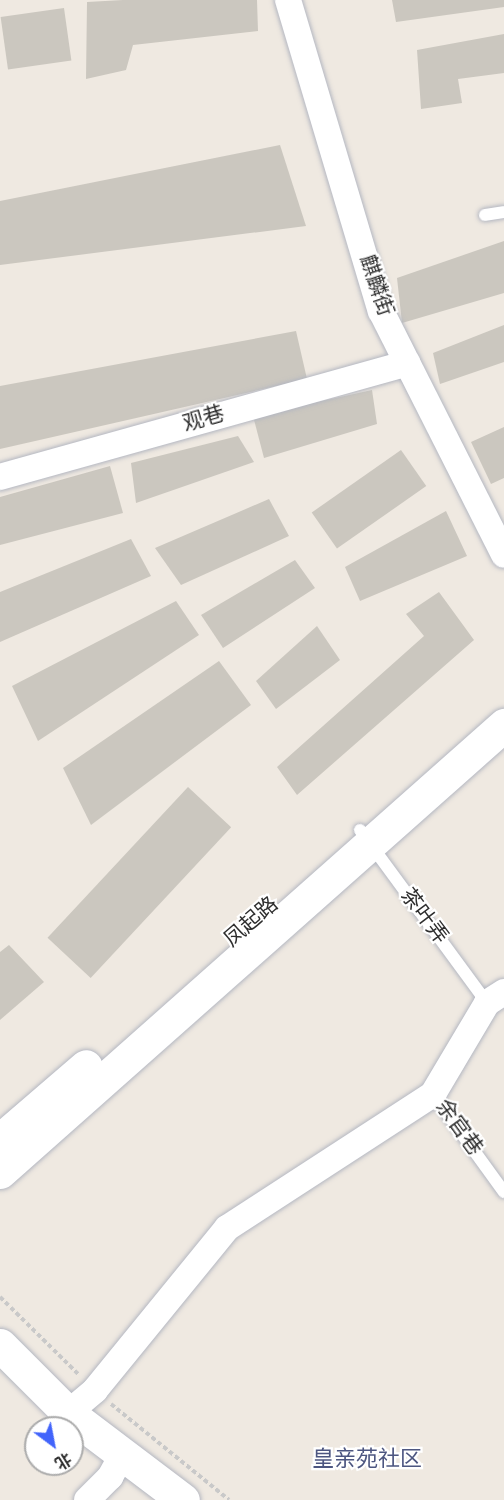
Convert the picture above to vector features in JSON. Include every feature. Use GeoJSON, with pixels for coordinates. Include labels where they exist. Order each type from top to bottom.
{"type":"FeatureCollection","features":[{"type":"Feature","properties":{"kind":"main road","name":"凤起路"},"geometry":{"type":"LineString","coordinates":[[0,1140],[364,837],[504,706]]}},
{"type":"Feature","properties":{"kind":"main road"},"geometry":{"type":"LineString","coordinates":[[0,1172],[364,837],[504,725]]}},
{"type":"Feature","properties":{"kind":"main road"},"geometry":{"type":"LineString","coordinates":[[0,1345],[68,1413],[183,1500]]}},
{"type":"Feature","properties":{"kind":"street","name":"麒麟街"},"geometry":{"type":"LineString","coordinates":[[288,0],[381,311],[504,555]]}},
{"type":"Feature","properties":{"kind":"street","name":"观巷"},"geometry":{"type":"LineString","coordinates":[[0,477],[407,363]]}},
{"type":"Feature","properties":{"kind":"street"},"geometry":{"type":"LineString","coordinates":[[68,1413],[95,1390],[227,1228],[433,1094],[495,997]]}},
{"type":"Feature","properties":{"kind":"street"},"geometry":{"type":"LineString","coordinates":[[87,1500],[110,1477],[122,1455]]}},
{"type":"Feature","properties":{"kind":"lane"},"geometry":{"type":"LineString","coordinates":[[485,215],[504,212]]}},
{"type":"Feature","properties":{"kind":"lane","name":"茶叶弄"},"geometry":{"type":"LineString","coordinates":[[364,837],[495,997]]}},
{"type":"Feature","properties":{"kind":"lane","name":"余官巷"},"geometry":{"type":"LineString","coordinates":[[433,1094],[504,1192]]}},
{"type":"Feature","properties":{"kind":"building"},"geometry":{"type":"Polygon","coordinates":[[[257,0],[258,31],[133,45],[126,70],[86,79],[87,2],[257,0]]]}},
{"type":"Feature","properties":{"kind":"building"},"geometry":{"type":"Polygon","coordinates":[[[392,0],[504,0],[504,7],[396,22],[392,0]]]}},
{"type":"Feature","properties":{"kind":"building"},"geometry":{"type":"Polygon","coordinates":[[[64,8],[71,60],[8,69],[1,17],[64,8]]]}},
{"type":"Feature","properties":{"kind":"building"},"geometry":{"type":"Polygon","coordinates":[[[504,34],[504,73],[458,79],[462,103],[421,109],[417,50],[504,34]]]}},
{"type":"Feature","properties":{"kind":"building"},"geometry":{"type":"Polygon","coordinates":[[[280,145],[306,226],[0,265],[0,201],[280,145]]]}},
{"type":"Feature","properties":{"kind":"building"},"geometry":{"type":"Polygon","coordinates":[[[504,241],[504,293],[402,323],[397,278],[504,241]]]}},
{"type":"Feature","properties":{"kind":"building"},"geometry":{"type":"Polygon","coordinates":[[[504,325],[504,362],[440,384],[433,353],[504,325]]]}},
{"type":"Feature","properties":{"kind":"building"},"geometry":{"type":"Polygon","coordinates":[[[296,331],[307,379],[0,449],[0,386],[296,331]]]}},
{"type":"Feature","properties":{"kind":"building"},"geometry":{"type":"Polygon","coordinates":[[[372,390],[377,424],[264,458],[253,416],[372,390]]]}},
{"type":"Feature","properties":{"kind":"building"},"geometry":{"type":"Polygon","coordinates":[[[504,427],[504,478],[491,484],[471,442],[504,427]]]}},
{"type":"Feature","properties":{"kind":"building"},"geometry":{"type":"Polygon","coordinates":[[[238,436],[254,462],[136,503],[131,463],[238,436]]]}},
{"type":"Feature","properties":{"kind":"building"},"geometry":{"type":"Polygon","coordinates":[[[401,450],[426,486],[337,549],[312,513],[401,450]]]}},
{"type":"Feature","properties":{"kind":"building"},"geometry":{"type":"Polygon","coordinates":[[[110,466],[123,513],[0,545],[0,497],[110,466]]]}},
{"type":"Feature","properties":{"kind":"building"},"geometry":{"type":"Polygon","coordinates":[[[269,499],[289,536],[181,585],[155,548],[269,499]]]}},
{"type":"Feature","properties":{"kind":"building"},"geometry":{"type":"Polygon","coordinates":[[[446,511],[467,556],[360,601],[345,567],[446,511]]]}},
{"type":"Feature","properties":{"kind":"building"},"geometry":{"type":"Polygon","coordinates":[[[131,539],[151,576],[0,642],[0,592],[131,539]]]}},
{"type":"Feature","properties":{"kind":"building"},"geometry":{"type":"Polygon","coordinates":[[[295,560],[315,588],[223,648],[201,615],[295,560]]]}},
{"type":"Feature","properties":{"kind":"building"},"geometry":{"type":"Polygon","coordinates":[[[439,592],[474,640],[297,795],[277,767],[424,636],[406,614],[439,592]]]}},
{"type":"Feature","properties":{"kind":"building"},"geometry":{"type":"Polygon","coordinates":[[[176,601],[199,635],[38,741],[12,686],[176,601]]]}},
{"type":"Feature","properties":{"kind":"building"},"geometry":{"type":"Polygon","coordinates":[[[317,626],[340,660],[276,709],[256,681],[317,626]]]}},
{"type":"Feature","properties":{"kind":"building"},"geometry":{"type":"Polygon","coordinates":[[[219,661],[251,705],[91,825],[63,768],[219,661]]]}},
{"type":"Feature","properties":{"kind":"building"},"geometry":{"type":"Polygon","coordinates":[[[188,787],[231,827],[91,978],[48,938],[188,787]]]}},
{"type":"Feature","properties":{"kind":"building"},"geometry":{"type":"Polygon","coordinates":[[[9,945],[44,982],[0,1020],[0,952],[9,945]]]}},
{"type":"Feature","properties":{"kind":"district","name":"皇亲苑社区"},"geometry":{"type":"Point","coordinates":[367,1461]}}]}
